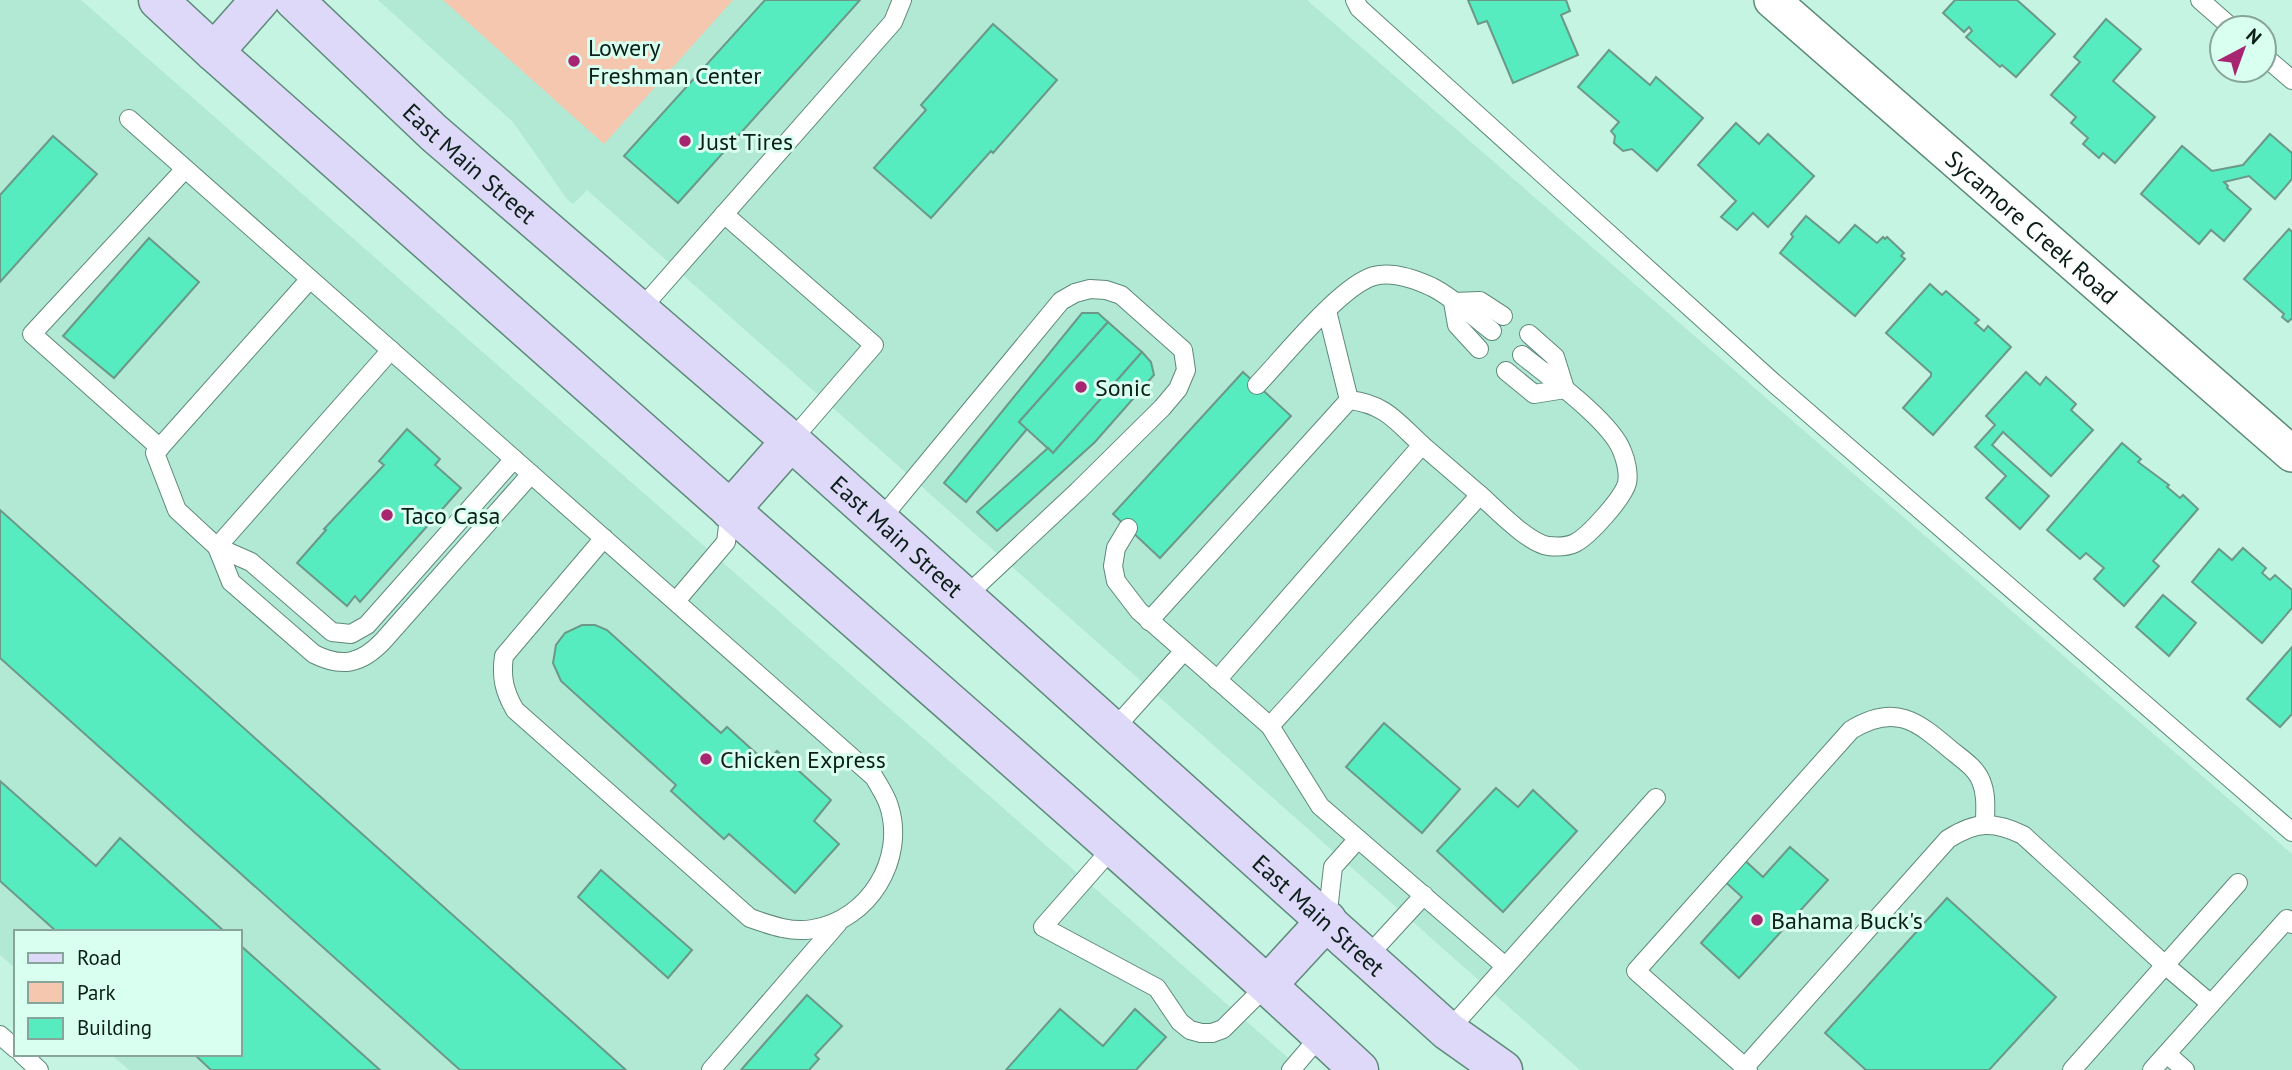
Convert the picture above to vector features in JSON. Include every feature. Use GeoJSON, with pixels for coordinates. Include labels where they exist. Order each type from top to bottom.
{"type":"FeatureCollection","features":[{"type":"Feature","properties":{"kind":"main road"},"geometry":{"type":"LineString","coordinates":[[158,0],[730,510],[1114,846],[1359,1070]]}},
{"type":"Feature","properties":{"kind":"main road"},"geometry":{"type":"LineString","coordinates":[[214,52],[260,0]]}},
{"type":"Feature","properties":{"kind":"main road","name":"East Main Street"},"geometry":{"type":"LineString","coordinates":[[294,0],[434,133],[791,441],[1448,1031],[1503,1070]]}},
{"type":"Feature","properties":{"kind":"main road"},"geometry":{"type":"LineString","coordinates":[[730,510],[791,441]]}},
{"type":"Feature","properties":{"kind":"main road"},"geometry":{"type":"LineString","coordinates":[[1268,984],[1327,920]]}},
{"type":"Feature","properties":{"kind":"street","name":"Sycamore Creek Road"},"geometry":{"type":"LineString","coordinates":[[1772,0],[2292,454]]}},
{"type":"Feature","properties":{"kind":"lane"},"geometry":{"type":"LineString","coordinates":[[640,310],[893,22],[902,0]]}},
{"type":"Feature","properties":{"kind":"lane"},"geometry":{"type":"LineString","coordinates":[[1355,0],[1370,17],[1775,384],[2292,832]]}},
{"type":"Feature","properties":{"kind":"lane"},"geometry":{"type":"LineString","coordinates":[[2200,0],[2216,14]]}},
{"type":"Feature","properties":{"kind":"lane"},"geometry":{"type":"LineString","coordinates":[[2278,68],[2292,80]]}},
{"type":"Feature","properties":{"kind":"lane"},"geometry":{"type":"LineString","coordinates":[[129,119],[874,777],[889,806],[893,838],[886,871],[869,898],[840,920],[711,1070]]}},
{"type":"Feature","properties":{"kind":"lane"},"geometry":{"type":"LineString","coordinates":[[160,448],[32,334],[186,169]]}},
{"type":"Feature","properties":{"kind":"lane"},"geometry":{"type":"LineString","coordinates":[[724,214],[874,345],[791,441]]}},
{"type":"Feature","properties":{"kind":"lane"},"geometry":{"type":"LineString","coordinates":[[1257,385],[1340,296],[1360,282],[1375,276],[1392,274],[1433,287],[1492,331]]}},
{"type":"Feature","properties":{"kind":"lane"},"geometry":{"type":"LineString","coordinates":[[310,279],[155,453],[177,510],[217,548],[251,562],[332,632],[351,634],[367,625],[514,458]]}},
{"type":"Feature","properties":{"kind":"lane"},"geometry":{"type":"LineString","coordinates":[[880,520],[1061,301],[1090,289],[1113,293],[1133,305],[1182,350],[1186,370],[1178,388],[1162,408],[1078,491],[966,596]]}},
{"type":"Feature","properties":{"kind":"lane"},"geometry":{"type":"LineString","coordinates":[[1453,302],[1480,301],[1503,316]]}},
{"type":"Feature","properties":{"kind":"lane"},"geometry":{"type":"LineString","coordinates":[[1453,302],[1458,325],[1479,349]]}},
{"type":"Feature","properties":{"kind":"lane"},"geometry":{"type":"LineString","coordinates":[[1327,311],[1349,400]]}},
{"type":"Feature","properties":{"kind":"lane"},"geometry":{"type":"LineString","coordinates":[[1529,334],[1555,357],[1565,389]]}},
{"type":"Feature","properties":{"kind":"lane"},"geometry":{"type":"LineString","coordinates":[[217,548],[391,351]]}},
{"type":"Feature","properties":{"kind":"lane"},"geometry":{"type":"LineString","coordinates":[[1349,400],[1369,403],[1389,415],[1533,540],[1546,546],[1560,547],[1575,543],[1591,531],[1622,494],[1628,481],[1622,449],[1586,407],[1522,355]]}},
{"type":"Feature","properties":{"kind":"lane"},"geometry":{"type":"LineString","coordinates":[[1506,371],[1534,394],[1565,389]]}},
{"type":"Feature","properties":{"kind":"lane"},"geometry":{"type":"LineString","coordinates":[[1149,621],[1349,400]]}},
{"type":"Feature","properties":{"kind":"lane"},"geometry":{"type":"LineString","coordinates":[[1217,680],[1422,445]]}},
{"type":"Feature","properties":{"kind":"lane"},"geometry":{"type":"LineString","coordinates":[[217,548],[232,582],[314,653],[328,660],[358,660],[372,652],[531,474]]}},
{"type":"Feature","properties":{"kind":"lane"},"geometry":{"type":"LineString","coordinates":[[1270,726],[1480,495]]}},
{"type":"Feature","properties":{"kind":"lane"},"geometry":{"type":"LineString","coordinates":[[676,601],[726,542],[730,510]]}},
{"type":"Feature","properties":{"kind":"lane"},"geometry":{"type":"LineString","coordinates":[[1128,528],[1116,548],[1113,566],[1116,581],[1139,611],[1270,726],[1320,806],[1506,966]]}},
{"type":"Feature","properties":{"kind":"lane"},"geometry":{"type":"LineString","coordinates":[[604,538],[504,656],[502,681],[505,693],[515,710],[750,918],[780,929],[813,929],[840,920]]}},
{"type":"Feature","properties":{"kind":"lane"},"geometry":{"type":"LineString","coordinates":[[1114,729],[1183,652]]}},
{"type":"Feature","properties":{"kind":"lane"},"geometry":{"type":"LineString","coordinates":[[1985,824],[1986,799],[1981,780],[1972,768],[1923,726],[1905,718],[1886,716],[1868,720],[1851,730],[1636,971],[1746,1068],[1948,839],[1965,828],[1985,824],[2005,826],[2023,835],[2211,1004]]}},
{"type":"Feature","properties":{"kind":"lane"},"geometry":{"type":"LineString","coordinates":[[1448,1031],[1656,799]]}},
{"type":"Feature","properties":{"kind":"lane"},"geometry":{"type":"LineString","coordinates":[[1327,920],[1333,867],[1358,839]]}},
{"type":"Feature","properties":{"kind":"lane"},"geometry":{"type":"LineString","coordinates":[[1114,846],[1043,928],[1157,988],[1180,1022],[1190,1030],[1201,1033],[1223,1030],[1268,984]]}},
{"type":"Feature","properties":{"kind":"lane"},"geometry":{"type":"LineString","coordinates":[[2072,1070],[2238,883]]}},
{"type":"Feature","properties":{"kind":"lane"},"geometry":{"type":"LineString","coordinates":[[1367,957],[1424,895]]}},
{"type":"Feature","properties":{"kind":"lane"},"geometry":{"type":"LineString","coordinates":[[2152,1070],[2287,919],[2292,924]]}},
{"type":"Feature","properties":{"kind":"lane"},"geometry":{"type":"LineString","coordinates":[[0,1035],[14,1047]]}},
{"type":"Feature","properties":{"kind":"lane"},"geometry":{"type":"LineString","coordinates":[[1291,1070],[1321,1035]]}},
{"type":"Feature","properties":{"kind":"lane"},"geometry":{"type":"LineString","coordinates":[[2167,1054],[2185,1070]]}},
{"type":"Feature","properties":{"kind":"lane"},"geometry":{"type":"LineString","coordinates":[[24,1056],[39,1070]]}},
{"type":"Feature","properties":{"kind":"shaded area"},"geometry":{"type":"Polygon","coordinates":[[[0,0],[81,0],[1302,1070],[129,1070],[113,1056],[242,1056],[242,930],[14,930],[14,967],[0,955],[0,0]]]}},
{"type":"Feature","properties":{"kind":"shaded area"},"geometry":{"type":"Polygon","coordinates":[[[378,0],[1307,0],[2292,854],[2292,1070],[1580,1070],[587,190],[573,204],[567,199],[513,122],[378,0]]]}},
{"type":"Feature","properties":{"kind":"green space"},"geometry":{"type":"Polygon","coordinates":[[[443,0],[733,0],[604,144],[443,0]]]}},
{"type":"Feature","properties":{"kind":"building"},"geometry":{"type":"Polygon","coordinates":[[[765,0],[860,0],[678,203],[624,156],[765,0]]]}},
{"type":"Feature","properties":{"kind":"building"},"geometry":{"type":"Polygon","coordinates":[[[1468,0],[1566,0],[1570,11],[1561,15],[1578,55],[1513,83],[1487,21],[1478,24],[1468,0]]]}},
{"type":"Feature","properties":{"kind":"building"},"geometry":{"type":"Polygon","coordinates":[[[1955,0],[2017,0],[2055,34],[2016,77],[2002,65],[2000,67],[1966,37],[1972,31],[1969,27],[1964,32],[1943,13],[1955,0]]]}},
{"type":"Feature","properties":{"kind":"building"},"geometry":{"type":"Polygon","coordinates":[[[2106,19],[2141,49],[2113,81],[2155,117],[2115,163],[2103,153],[2099,158],[2083,144],[2088,138],[2071,123],[2076,117],[2051,95],[2080,62],[2074,57],[2106,19]]]}},
{"type":"Feature","properties":{"kind":"building"},"geometry":{"type":"Polygon","coordinates":[[[993,24],[1057,80],[931,218],[874,168],[926,110],[921,105],[993,24]]]}},
{"type":"Feature","properties":{"kind":"building"},"geometry":{"type":"Polygon","coordinates":[[[1609,50],[1650,85],[1656,77],[1703,118],[1657,171],[1632,149],[1623,151],[1614,143],[1615,136],[1611,131],[1619,122],[1578,87],[1609,50]]]}},
{"type":"Feature","properties":{"kind":"building"},"geometry":{"type":"Polygon","coordinates":[[[1736,123],[1759,144],[1768,134],[1814,176],[1768,227],[1753,213],[1737,230],[1721,217],[1736,201],[1698,165],[1736,123]]]}},
{"type":"Feature","properties":{"kind":"building"},"geometry":{"type":"Polygon","coordinates":[[[2270,134],[2292,153],[2292,179],[2275,199],[2249,176],[2224,182],[2227,188],[2251,209],[2224,241],[2211,230],[2199,244],[2141,194],[2182,146],[2212,171],[2243,165],[2270,134]]]}},
{"type":"Feature","properties":{"kind":"building"},"geometry":{"type":"Polygon","coordinates":[[[53,136],[97,174],[0,282],[0,195],[53,136]]]}},
{"type":"Feature","properties":{"kind":"building"},"geometry":{"type":"Polygon","coordinates":[[[1806,216],[1839,243],[1855,225],[1877,243],[1887,237],[1904,253],[1901,256],[1905,259],[1855,316],[1780,253],[1806,216]]]}},
{"type":"Feature","properties":{"kind":"building"},"geometry":{"type":"Polygon","coordinates":[[[2289,229],[2292,232],[2292,318],[2288,322],[2282,317],[2284,314],[2244,279],[2289,229]]]}},
{"type":"Feature","properties":{"kind":"building"},"geometry":{"type":"Polygon","coordinates":[[[149,238],[199,282],[114,378],[63,336],[149,238]]]}},
{"type":"Feature","properties":{"kind":"building"},"geometry":{"type":"Polygon","coordinates":[[[1930,284],[1942,295],[1946,291],[1979,320],[1975,323],[1984,331],[1988,326],[2011,347],[1933,435],[1903,408],[1931,373],[1886,333],[1930,284]]]}},
{"type":"Feature","properties":{"kind":"building"},"geometry":{"type":"Polygon","coordinates":[[[1082,313],[1098,313],[1108,322],[1019,422],[1027,429],[966,502],[944,483],[1082,313]]]}},
{"type":"Feature","properties":{"kind":"building","name":"Sonic"},"geometry":{"type":"Polygon","coordinates":[[[1108,322],[1142,352],[1053,453],[1019,422],[1108,322]]]}},
{"type":"Feature","properties":{"kind":"building"},"geometry":{"type":"Polygon","coordinates":[[[1142,352],[1151,362],[1154,375],[1095,442],[997,531],[977,512],[1048,448],[1053,453],[1142,352]]]}},
{"type":"Feature","properties":{"kind":"building"},"geometry":{"type":"Polygon","coordinates":[[[1243,372],[1291,416],[1160,558],[1113,514],[1243,372]]]}},
{"type":"Feature","properties":{"kind":"building"},"geometry":{"type":"Polygon","coordinates":[[[2026,372],[2040,385],[2046,377],[2076,404],[2071,410],[2093,430],[2051,476],[2003,432],[1992,445],[2049,496],[2020,529],[1986,498],[2006,476],[1975,447],[1995,425],[1986,416],[2026,372]]]}},
{"type":"Feature","properties":{"kind":"building","name":"Taco Casa"},"geometry":{"type":"Polygon","coordinates":[[[407,429],[440,459],[435,465],[461,488],[360,602],[355,596],[347,606],[297,563],[326,530],[324,529],[384,465],[379,461],[407,429]]]}},
{"type":"Feature","properties":{"kind":"building"},"geometry":{"type":"Polygon","coordinates":[[[2122,443],[2141,459],[2138,462],[2169,485],[2167,487],[2180,498],[2183,495],[2198,509],[2153,561],[2159,566],[2124,606],[2094,579],[2104,568],[2086,553],[2080,559],[2047,530],[2122,443]]]}},
{"type":"Feature","properties":{"kind":"building"},"geometry":{"type":"Polygon","coordinates":[[[0,510],[626,1070],[460,1070],[0,658],[0,510]]]}},
{"type":"Feature","properties":{"kind":"building"},"geometry":{"type":"Polygon","coordinates":[[[2243,548],[2266,568],[2262,573],[2270,580],[2275,575],[2292,590],[2292,608],[2262,643],[2192,582],[2219,549],[2232,560],[2243,548]]]}},
{"type":"Feature","properties":{"kind":"building"},"geometry":{"type":"Polygon","coordinates":[[[2163,595],[2196,623],[2169,656],[2136,627],[2163,595]]]}},
{"type":"Feature","properties":{"kind":"building","name":"Chicken Express"},"geometry":{"type":"Polygon","coordinates":[[[582,625],[595,625],[607,630],[721,733],[727,727],[767,763],[777,751],[831,800],[814,821],[839,844],[795,893],[729,834],[724,839],[671,791],[676,785],[561,681],[553,663],[556,645],[565,633],[582,625]]]}},
{"type":"Feature","properties":{"kind":"building"},"geometry":{"type":"Polygon","coordinates":[[[2292,647],[2292,714],[2280,727],[2247,699],[2292,647]]]}},
{"type":"Feature","properties":{"kind":"building"},"geometry":{"type":"Polygon","coordinates":[[[1384,723],[1460,789],[1422,833],[1346,767],[1384,723]]]}},
{"type":"Feature","properties":{"kind":"building"},"geometry":{"type":"Polygon","coordinates":[[[0,781],[96,866],[120,838],[223,930],[55,930],[0,881],[0,781]]]}},
{"type":"Feature","properties":{"kind":"building"},"geometry":{"type":"Polygon","coordinates":[[[1496,788],[1518,807],[1533,790],[1577,831],[1503,912],[1437,851],[1496,788]]]}},
{"type":"Feature","properties":{"kind":"building","name":"Bahama Buck's"},"geometry":{"type":"Polygon","coordinates":[[[1790,847],[1828,880],[1739,978],[1701,943],[1742,897],[1721,878],[1740,856],[1763,877],[1790,847]]]}},
{"type":"Feature","properties":{"kind":"building"},"geometry":{"type":"Polygon","coordinates":[[[601,870],[692,950],[668,978],[578,897],[601,870]]]}},
{"type":"Feature","properties":{"kind":"building"},"geometry":{"type":"Polygon","coordinates":[[[1947,898],[2056,997],[1989,1070],[1866,1070],[1825,1033],[1947,898]]]}},
{"type":"Feature","properties":{"kind":"building"},"geometry":{"type":"Polygon","coordinates":[[[242,947],[380,1070],[211,1070],[196,1056],[242,1056],[242,947]]]}},
{"type":"Feature","properties":{"kind":"building"},"geometry":{"type":"Polygon","coordinates":[[[807,995],[842,1026],[815,1055],[819,1059],[809,1070],[741,1070],[807,995]]]}},
{"type":"Feature","properties":{"kind":"building"},"geometry":{"type":"Polygon","coordinates":[[[1060,1009],[1103,1046],[1135,1009],[1166,1037],[1136,1070],[1006,1070],[1060,1009]]]}},
{"type":"Feature","properties":{"kind":"place","name":"Lowery Freshman Center"},"geometry":{"type":"Point","coordinates":[574,61]}},
{"type":"Feature","properties":{"kind":"place","name":"Just Tires"},"geometry":{"type":"Point","coordinates":[685,141]}},
{"type":"Feature","properties":{"kind":"place","name":"Sonic"},"geometry":{"type":"Point","coordinates":[1081,387]}},
{"type":"Feature","properties":{"kind":"place","name":"Taco Casa"},"geometry":{"type":"Point","coordinates":[387,515]}},
{"type":"Feature","properties":{"kind":"place","name":"Chicken Express"},"geometry":{"type":"Point","coordinates":[706,759]}},
{"type":"Feature","properties":{"kind":"place","name":"Bahama Buck's"},"geometry":{"type":"Point","coordinates":[1757,920]}}]}
